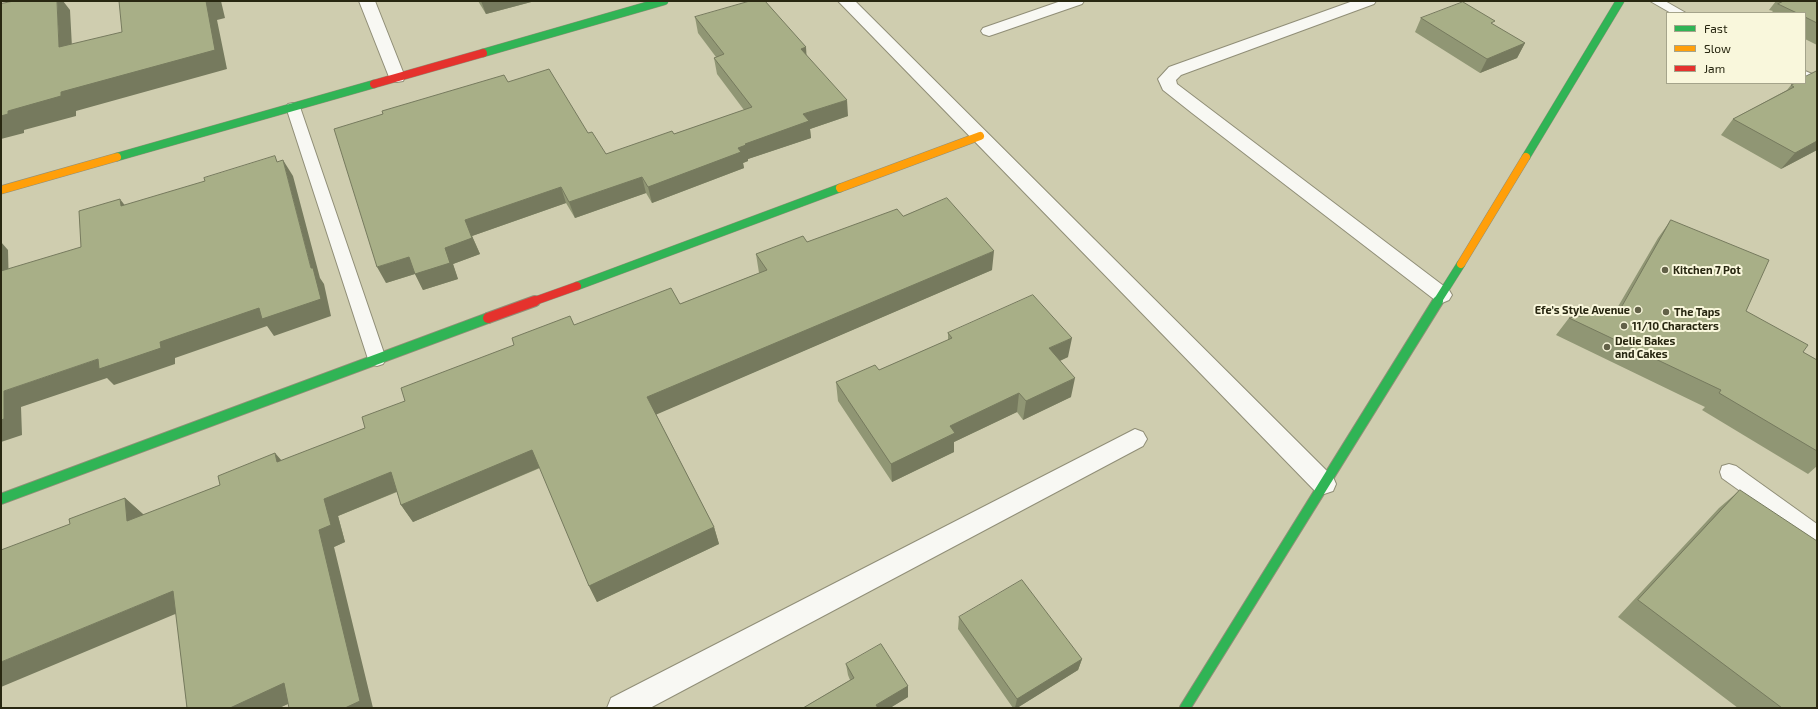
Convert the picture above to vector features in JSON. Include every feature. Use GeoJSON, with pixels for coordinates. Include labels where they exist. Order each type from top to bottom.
{"type":"FeatureCollection","features":[{"type":"Feature","properties":{"kind":"street"},"geometry":{"type":"LineString","coordinates":[[367,1],[397,77]]}},
{"type":"Feature","properties":{"kind":"street"},"geometry":{"type":"LineString","coordinates":[[1,190],[664,1]]}},
{"type":"Feature","properties":{"kind":"street"},"geometry":{"type":"LineString","coordinates":[[846,1],[1324,484]]}},
{"type":"Feature","properties":{"kind":"street"},"geometry":{"type":"LineString","coordinates":[[989,32],[1076,1]]}},
{"type":"Feature","properties":{"kind":"street"},"geometry":{"type":"LineString","coordinates":[[1368,1],[1175,71],[1167,79],[1169,86],[1198,109],[1442,295]]}},
{"type":"Feature","properties":{"kind":"street"},"geometry":{"type":"LineString","coordinates":[[1185,708],[1442,295],[1620,1]]}},
{"type":"Feature","properties":{"kind":"street"},"geometry":{"type":"LineString","coordinates":[[1,499],[980,136]]}},
{"type":"Feature","properties":{"kind":"street"},"geometry":{"type":"LineString","coordinates":[[621,708],[1135,439]]}},
{"type":"Feature","properties":{"kind":"lane"},"geometry":{"type":"LineString","coordinates":[[1656,1],[1678,12]]}},
{"type":"Feature","properties":{"kind":"lane"},"geometry":{"type":"LineString","coordinates":[[1806,76],[1817,81]]}},
{"type":"Feature","properties":{"kind":"lane"},"geometry":{"type":"LineString","coordinates":[[293,107],[377,359]]}},
{"type":"Feature","properties":{"kind":"lane"},"geometry":{"type":"LineString","coordinates":[[1728,472],[1817,535]]}},
{"type":"Feature","properties":{"kind":"building"},"geometry":{"type":"Polygon","coordinates":[[[14,1],[57,1],[59,47],[122,32],[119,1],[206,1],[215,50],[61,92],[61,96],[8,111],[8,114],[1,116],[1,4],[14,1]]]}},
{"type":"Feature","properties":{"kind":"building"},"geometry":{"type":"Polygon","coordinates":[[[750,1],[765,1],[806,47],[801,49],[847,100],[803,114],[809,121],[745,144],[746,145],[738,148],[741,152],[648,187],[642,177],[569,202],[561,187],[465,220],[472,238],[445,248],[450,263],[415,274],[409,257],[377,267],[334,129],[383,114],[382,111],[504,75],[508,82],[549,69],[588,133],[592,132],[606,154],[672,131],[674,134],[752,107],[714,58],[724,54],[695,17],[750,1]]]}},
{"type":"Feature","properties":{"kind":"building"},"geometry":{"type":"Polygon","coordinates":[[[1784,1],[1817,1],[1817,23],[1806,18],[1806,12],[1795,12],[1778,4],[1784,1]]]}},
{"type":"Feature","properties":{"kind":"building"},"geometry":{"type":"Polygon","coordinates":[[[1463,2],[1495,21],[1491,23],[1525,43],[1487,59],[1421,18],[1463,2]]]}},
{"type":"Feature","properties":{"kind":"building"},"geometry":{"type":"Polygon","coordinates":[[[1817,71],[1817,141],[1795,153],[1733,119],[1794,87],[1791,85],[1793,84],[1806,84],[1806,76],[1817,71]]]}},
{"type":"Feature","properties":{"kind":"building"},"geometry":{"type":"Polygon","coordinates":[[[275,156],[277,162],[283,160],[311,268],[313,268],[321,299],[262,319],[259,308],[160,342],[161,348],[99,369],[98,359],[4,391],[4,419],[1,420],[1,271],[81,247],[79,211],[120,199],[121,206],[205,181],[204,178],[275,156]]]}},
{"type":"Feature","properties":{"kind":"building"},"geometry":{"type":"Polygon","coordinates":[[[947,198],[994,251],[647,397],[714,527],[589,586],[532,450],[401,505],[391,472],[324,499],[331,525],[319,530],[360,701],[345,708],[289,708],[284,683],[230,708],[187,708],[173,591],[1,662],[1,550],[70,524],[69,519],[125,498],[127,521],[220,485],[218,476],[275,453],[277,462],[365,428],[362,417],[405,401],[401,388],[514,345],[512,338],[570,316],[574,325],[671,288],[680,304],[767,270],[756,254],[803,236],[807,242],[897,209],[903,216],[947,198]]]}},
{"type":"Feature","properties":{"kind":"building"},"geometry":{"type":"Polygon","coordinates":[[[1671,220],[1769,260],[1746,311],[1808,345],[1803,352],[1817,360],[1817,451],[1719,393],[1721,390],[1569,318],[1620,309],[1671,220]]]}},
{"type":"Feature","properties":{"kind":"building"},"geometry":{"type":"Polygon","coordinates":[[[1033,295],[1072,338],[1049,348],[1075,378],[1026,401],[1019,393],[950,426],[955,433],[891,464],[836,382],[875,365],[879,370],[952,338],[948,333],[1033,295]]]}},
{"type":"Feature","properties":{"kind":"building"},"geometry":{"type":"Polygon","coordinates":[[[1740,490],[1817,541],[1817,708],[1782,708],[1638,600],[1740,490]]]}},
{"type":"Feature","properties":{"kind":"building"},"geometry":{"type":"Polygon","coordinates":[[[1022,580],[1082,659],[1017,699],[959,617],[1022,580]]]}},
{"type":"Feature","properties":{"kind":"building"},"geometry":{"type":"Polygon","coordinates":[[[881,644],[908,686],[876,705],[878,708],[803,708],[854,678],[846,664],[881,644]]]}},
{"type":"Feature","properties":{"kind":"traffic: fast"},"geometry":{"type":"LineString","coordinates":[[483,53],[664,1]]}},
{"type":"Feature","properties":{"kind":"traffic: fast"},"geometry":{"type":"LineString","coordinates":[[1526,157],[1620,1]]}},
{"type":"Feature","properties":{"kind":"traffic: fast"},"geometry":{"type":"LineString","coordinates":[[117,157],[374,84]]}},
{"type":"Feature","properties":{"kind":"traffic: fast"},"geometry":{"type":"LineString","coordinates":[[577,286],[840,188]]}},
{"type":"Feature","properties":{"kind":"traffic: fast"},"geometry":{"type":"LineString","coordinates":[[1185,708],[1461,264]]}},
{"type":"Feature","properties":{"kind":"traffic: fast"},"geometry":{"type":"LineString","coordinates":[[1,499],[488,318]]}},
{"type":"Feature","properties":{"kind":"traffic: slow"},"geometry":{"type":"LineString","coordinates":[[840,188],[980,136]]}},
{"type":"Feature","properties":{"kind":"traffic: slow"},"geometry":{"type":"LineString","coordinates":[[1,190],[117,157]]}},
{"type":"Feature","properties":{"kind":"traffic: slow"},"geometry":{"type":"LineString","coordinates":[[1461,264],[1526,157]]}},
{"type":"Feature","properties":{"kind":"traffic: jam"},"geometry":{"type":"LineString","coordinates":[[374,84],[483,53]]}},
{"type":"Feature","properties":{"kind":"traffic: jam"},"geometry":{"type":"LineString","coordinates":[[488,318],[577,286]]}},
{"type":"Feature","properties":{"kind":"place","name":"Kitchen 7 Pot"},"geometry":{"type":"Point","coordinates":[1665,270]}},
{"type":"Feature","properties":{"kind":"place","name":"Efe’s Style Avenue"},"geometry":{"type":"Point","coordinates":[1638,310]}},
{"type":"Feature","properties":{"kind":"place","name":"The Taps"},"geometry":{"type":"Point","coordinates":[1666,312]}},
{"type":"Feature","properties":{"kind":"place","name":"11/10 Characters"},"geometry":{"type":"Point","coordinates":[1624,326]}},
{"type":"Feature","properties":{"kind":"place","name":"Delie Bakes and Cakes"},"geometry":{"type":"Point","coordinates":[1607,347]}}]}
